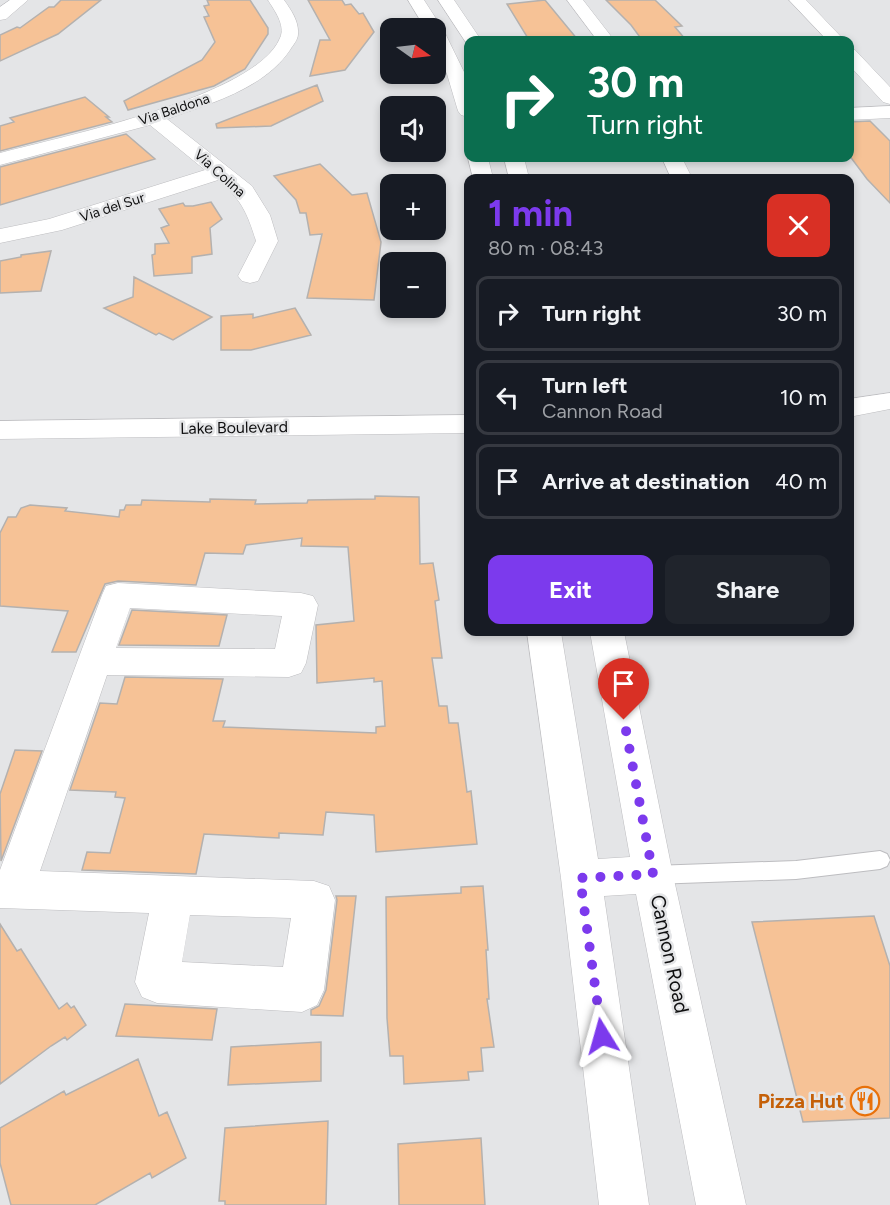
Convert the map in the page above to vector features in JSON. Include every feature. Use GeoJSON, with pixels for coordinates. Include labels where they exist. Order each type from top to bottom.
{"type":"FeatureCollection","features":[{"type":"Feature","properties":{"kind":"street"},"geometry":{"type":"LineString","coordinates":[[0,15],[20,0]]}},
{"type":"Feature","properties":{"kind":"street","name":"Via Baldona"},"geometry":{"type":"LineString","coordinates":[[0,159],[206,100],[265,70],[276,59],[289,38],[287,18],[276,0]]}},
{"type":"Feature","properties":{"kind":"street"},"geometry":{"type":"LineString","coordinates":[[416,0],[427,18]]}},
{"type":"Feature","properties":{"kind":"street"},"geometry":{"type":"LineString","coordinates":[[446,0],[470,36]]}},
{"type":"Feature","properties":{"kind":"street"},"geometry":{"type":"LineString","coordinates":[[575,0],[603,36]]}},
{"type":"Feature","properties":{"kind":"street"},"geometry":{"type":"LineString","coordinates":[[797,0],[832,36]]}},
{"type":"Feature","properties":{"kind":"street"},"geometry":{"type":"LineString","coordinates":[[446,54],[464,99]]}},
{"type":"Feature","properties":{"kind":"street"},"geometry":{"type":"LineString","coordinates":[[854,59],[890,98]]}},
{"type":"Feature","properties":{"kind":"street"},"geometry":{"type":"LineString","coordinates":[[854,114],[890,112]]}},
{"type":"Feature","properties":{"kind":"street","name":"Via Colina"},"geometry":{"type":"LineString","coordinates":[[152,117],[244,191],[259,215],[267,241],[250,276]]}},
{"type":"Feature","properties":{"kind":"street","name":"Via del Sur"},"geometry":{"type":"LineString","coordinates":[[0,236],[54,225],[222,172]]}},
{"type":"Feature","properties":{"kind":"street"},"geometry":{"type":"LineString","coordinates":[[854,407],[890,401]]}},
{"type":"Feature","properties":{"kind":"street","name":"Lake Boulevard"},"geometry":{"type":"LineString","coordinates":[[0,430],[464,424]]}},
{"type":"Feature","properties":{"kind":"street"},"geometry":{"type":"LineString","coordinates":[[95,661],[289,663],[301,605],[118,595],[95,661],[6,889],[173,894]]}},
{"type":"Feature","properties":{"kind":"street"},"geometry":{"type":"LineString","coordinates":[[545,636],[624,1205]]}},
{"type":"Feature","properties":{"kind":"street","name":"Cannon Road"},"geometry":{"type":"LineString","coordinates":[[608,636],[653,874],[722,1205]]}},
{"type":"Feature","properties":{"kind":"street"},"geometry":{"type":"LineString","coordinates":[[580,878],[653,874]]}},
{"type":"Feature","properties":{"kind":"lane"},"geometry":{"type":"LineString","coordinates":[[653,874],[796,870],[879,860]]}},
{"type":"Feature","properties":{"kind":"building"},"geometry":{"type":"Polygon","coordinates":[[[61,0],[101,0],[58,34],[0,61],[0,35],[17,27],[20,28],[49,7],[54,7],[61,0]]]}},
{"type":"Feature","properties":{"kind":"building"},"geometry":{"type":"Polygon","coordinates":[[[207,0],[250,0],[268,28],[268,34],[245,69],[214,86],[128,110],[124,101],[202,60],[215,42],[204,17],[209,16],[204,6],[209,5],[207,0]]]}},
{"type":"Feature","properties":{"kind":"building"},"geometry":{"type":"Polygon","coordinates":[[[308,0],[342,0],[345,5],[351,4],[359,14],[363,13],[374,32],[345,70],[310,76],[320,40],[330,40],[308,0]]]}},
{"type":"Feature","properties":{"kind":"building"},"geometry":{"type":"Polygon","coordinates":[[[545,0],[575,36],[527,36],[507,4],[545,0]]]}},
{"type":"Feature","properties":{"kind":"building"},"geometry":{"type":"Polygon","coordinates":[[[606,0],[655,0],[682,26],[675,27],[683,36],[639,36],[606,0]]]}},
{"type":"Feature","properties":{"kind":"building"},"geometry":{"type":"Polygon","coordinates":[[[317,85],[323,101],[271,126],[217,128],[216,124],[317,85]]]}},
{"type":"Feature","properties":{"kind":"building"},"geometry":{"type":"Polygon","coordinates":[[[85,97],[112,122],[0,151],[0,126],[14,122],[10,118],[85,97]]]}},
{"type":"Feature","properties":{"kind":"building"},"geometry":{"type":"Polygon","coordinates":[[[870,121],[890,141],[890,203],[854,162],[854,122],[870,121]]]}},
{"type":"Feature","properties":{"kind":"building"},"geometry":{"type":"Polygon","coordinates":[[[126,134],[155,159],[0,205],[0,167],[126,134]]]}},
{"type":"Feature","properties":{"kind":"building"},"geometry":{"type":"Polygon","coordinates":[[[320,164],[352,195],[367,193],[381,242],[374,300],[307,298],[322,234],[310,235],[306,213],[300,213],[296,200],[274,176],[320,164]]]}},
{"type":"Feature","properties":{"kind":"building"},"geometry":{"type":"Polygon","coordinates":[[[211,202],[222,219],[210,228],[212,254],[192,257],[192,273],[154,276],[152,255],[155,254],[155,244],[169,243],[161,228],[169,225],[159,209],[183,203],[185,206],[193,206],[211,202]]]}},
{"type":"Feature","properties":{"kind":"building"},"geometry":{"type":"Polygon","coordinates":[[[51,251],[41,291],[0,293],[0,261],[21,257],[21,255],[51,251]]]}},
{"type":"Feature","properties":{"kind":"building"},"geometry":{"type":"Polygon","coordinates":[[[134,277],[212,317],[173,340],[159,333],[156,335],[104,308],[133,297],[134,277]]]}},
{"type":"Feature","properties":{"kind":"building"},"geometry":{"type":"Polygon","coordinates":[[[295,308],[311,335],[251,350],[221,350],[221,316],[253,314],[253,318],[295,308]]]}},
{"type":"Feature","properties":{"kind":"building"},"geometry":{"type":"Polygon","coordinates":[[[375,496],[419,497],[420,564],[433,563],[439,600],[435,601],[442,658],[432,658],[439,706],[447,706],[449,723],[458,723],[467,792],[471,791],[477,844],[376,852],[374,815],[326,812],[323,835],[279,833],[279,838],[204,834],[196,874],[82,870],[87,852],[110,853],[125,798],[115,797],[116,792],[70,790],[100,703],[117,704],[125,677],[223,679],[213,721],[225,721],[223,727],[376,733],[376,727],[385,726],[382,681],[374,682],[374,678],[317,683],[316,625],[354,621],[348,547],[301,546],[302,538],[246,545],[243,554],[205,553],[196,585],[118,581],[105,584],[76,652],[52,652],[68,611],[0,606],[0,533],[8,517],[16,517],[21,508],[30,505],[67,508],[65,511],[119,517],[120,510],[124,510],[126,505],[141,505],[142,500],[210,502],[210,499],[256,500],[255,504],[375,499],[375,496]]]}},
{"type":"Feature","properties":{"kind":"building"},"geometry":{"type":"Polygon","coordinates":[[[132,610],[227,615],[219,646],[119,645],[132,610]]]}},
{"type":"Feature","properties":{"kind":"building"},"geometry":{"type":"Polygon","coordinates":[[[15,750],[42,751],[1,861],[0,794],[15,750]]]}},
{"type":"Feature","properties":{"kind":"building"},"geometry":{"type":"Polygon","coordinates":[[[483,886],[488,950],[486,950],[489,999],[487,999],[494,1047],[481,1048],[483,1071],[468,1072],[469,1080],[404,1084],[403,1056],[390,1056],[387,1018],[386,897],[461,893],[461,887],[483,886]]]}},
{"type":"Feature","properties":{"kind":"building"},"geometry":{"type":"Polygon","coordinates":[[[336,896],[356,896],[343,1016],[311,1015],[311,1010],[319,1006],[326,990],[336,896]]]}},
{"type":"Feature","properties":{"kind":"building"},"geometry":{"type":"Polygon","coordinates":[[[874,916],[890,966],[890,1118],[803,1122],[752,922],[874,916]]]}},
{"type":"Feature","properties":{"kind":"building"},"geometry":{"type":"Polygon","coordinates":[[[0,924],[17,951],[21,949],[59,1009],[67,1003],[71,1008],[74,1006],[86,1025],[67,1040],[65,1037],[51,1046],[0,1084],[0,924]]]}},
{"type":"Feature","properties":{"kind":"building"},"geometry":{"type":"Polygon","coordinates":[[[125,1004],[217,1009],[212,1040],[116,1036],[125,1004]]]}},
{"type":"Feature","properties":{"kind":"building"},"geometry":{"type":"Polygon","coordinates":[[[321,1042],[321,1081],[228,1085],[231,1047],[321,1042]]]}},
{"type":"Feature","properties":{"kind":"building"},"geometry":{"type":"Polygon","coordinates":[[[138,1059],[159,1116],[167,1112],[186,1158],[152,1178],[150,1173],[95,1205],[11,1205],[0,1163],[0,1128],[64,1091],[66,1095],[138,1059]]]}},
{"type":"Feature","properties":{"kind":"building"},"geometry":{"type":"Polygon","coordinates":[[[328,1121],[326,1205],[225,1205],[225,1201],[219,1201],[225,1128],[328,1121]]]}},
{"type":"Feature","properties":{"kind":"building"},"geometry":{"type":"Polygon","coordinates":[[[481,1138],[485,1205],[399,1205],[398,1144],[481,1138]]]}},
{"type":"Feature","properties":{"kind":"place","name":"Pizza Hut"},"geometry":{"type":"Point","coordinates":[865,1101]}},
{"type":"Feature","properties":{"kind":"route"},"geometry":{"type":"LineString","coordinates":[[602,1036],[580,878],[653,874],[624,720]]}}]}
